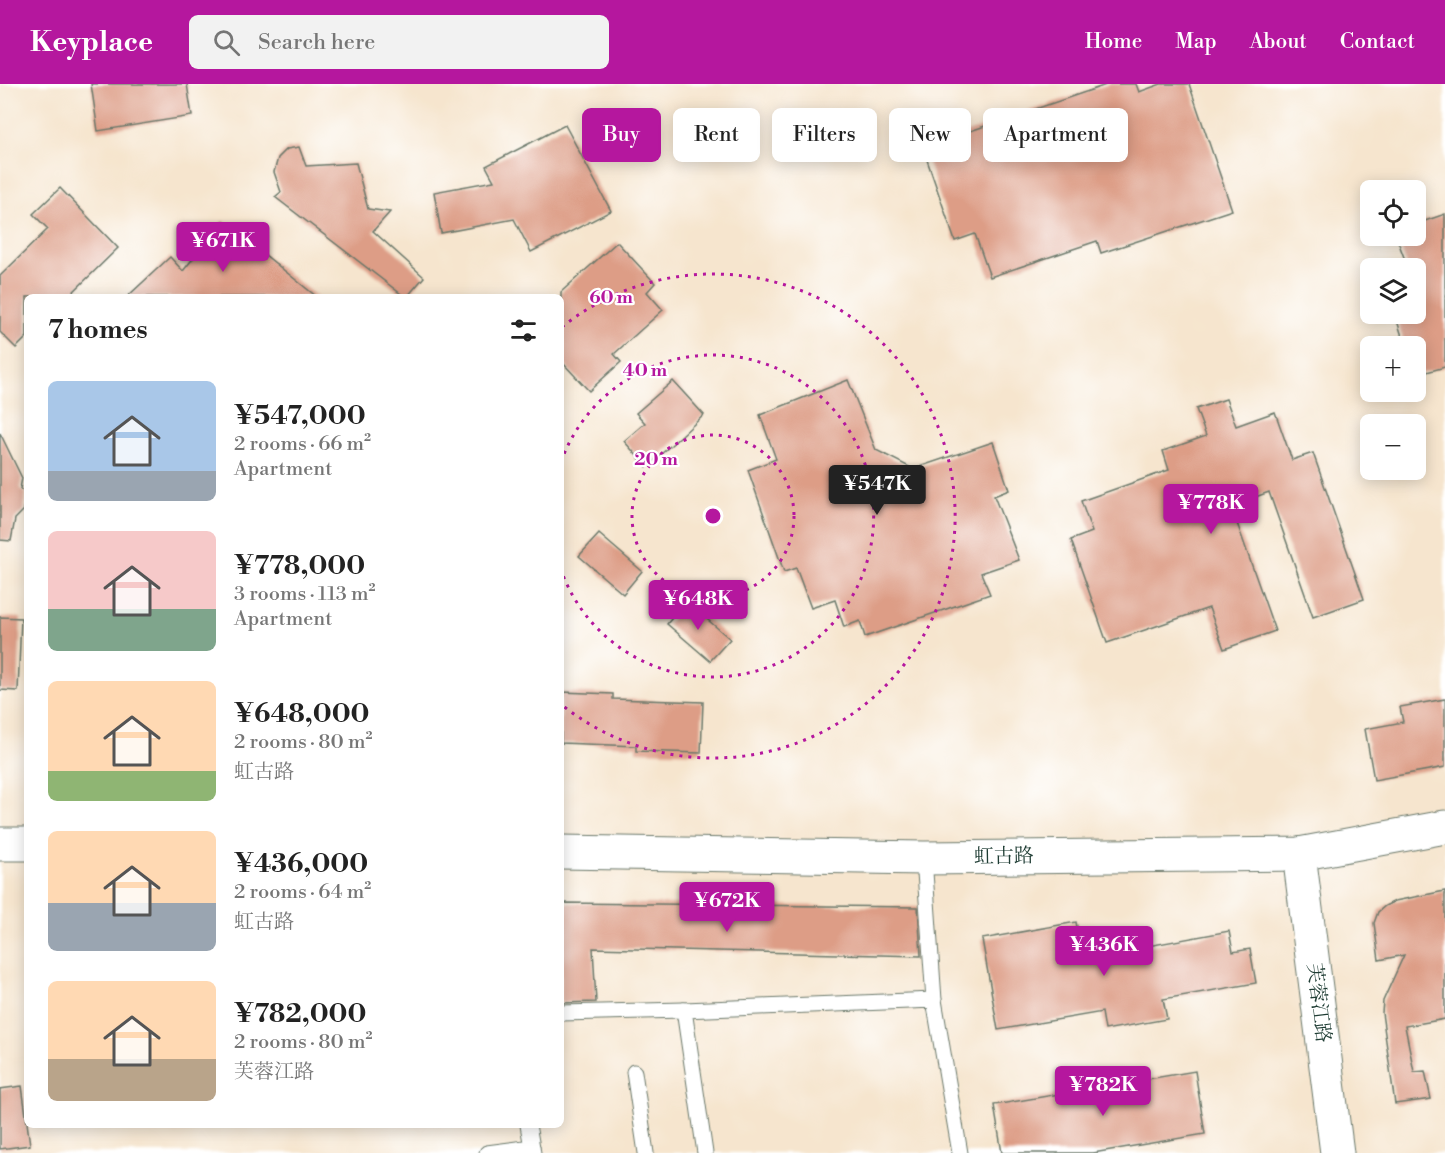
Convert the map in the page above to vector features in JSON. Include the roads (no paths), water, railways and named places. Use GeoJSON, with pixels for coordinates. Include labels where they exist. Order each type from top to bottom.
{"type":"FeatureCollection","features":[{"type":"Feature","properties":{"kind":"street","name":"虹古路"},"geometry":{"type":"LineString","coordinates":[[564,852],[924,858],[1299,854],[1445,827]]}},
{"type":"Feature","properties":{"kind":"street"},"geometry":{"type":"LineString","coordinates":[[0,844],[24,844]]}},
{"type":"Feature","properties":{"kind":"street","name":"芙蓉江路"},"geometry":{"type":"LineString","coordinates":[[1299,854],[1337,1153]]}},
{"type":"Feature","properties":{"kind":"lane"},"geometry":{"type":"LineString","coordinates":[[924,858],[934,1000],[960,1153]]}},
{"type":"Feature","properties":{"kind":"lane"},"geometry":{"type":"LineString","coordinates":[[564,1013],[934,1000]]}},
{"type":"Feature","properties":{"kind":"lane"},"geometry":{"type":"LineString","coordinates":[[684,1010],[705,1153]]}},
{"type":"Feature","properties":{"kind":"lane"},"geometry":{"type":"LineString","coordinates":[[634,1072],[646,1153]]}},
{"type":"Feature","properties":{"kind":"lane"},"geometry":{"type":"LineString","coordinates":[[487,1153],[532,1150],[528,1128]]}}]}
